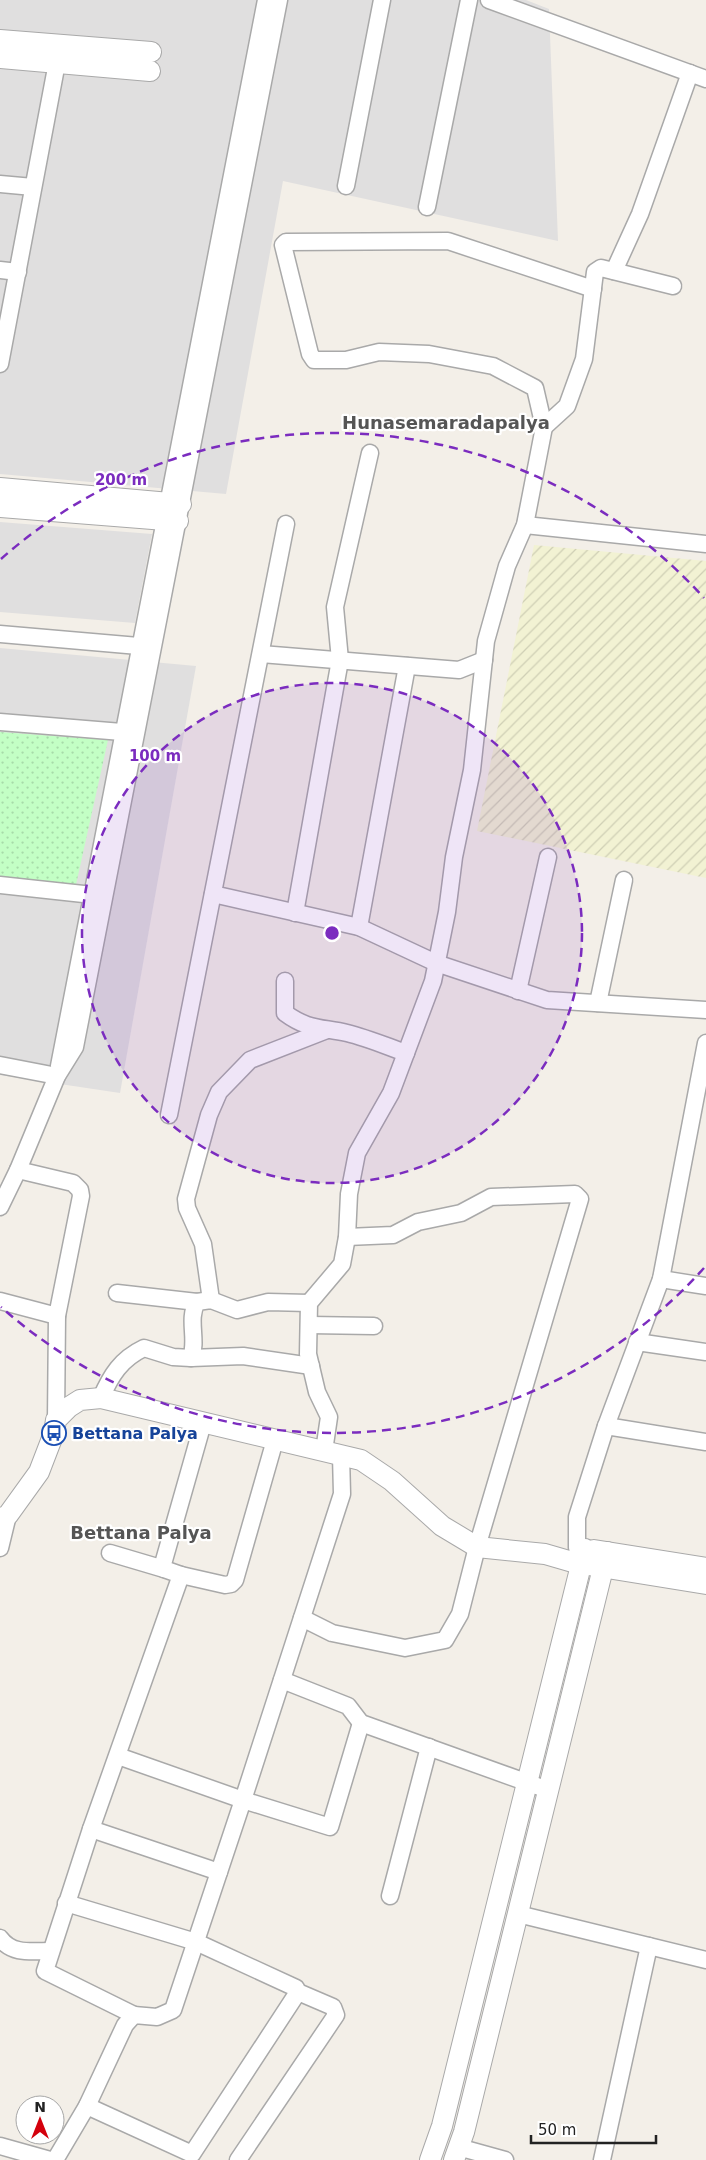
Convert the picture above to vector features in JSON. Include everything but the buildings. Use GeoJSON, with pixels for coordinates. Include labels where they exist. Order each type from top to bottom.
{"type":"FeatureCollection","features":[{"type":"Feature","properties":{"kind":"street"},"geometry":{"type":"LineString","coordinates":[[0,1207],[18,1170],[57,1076],[75,1047],[99,895],[173,512],[266,0]]}},
{"type":"Feature","properties":{"kind":"street"},"geometry":{"type":"LineString","coordinates":[[173,512],[279,0]]}},
{"type":"Feature","properties":{"kind":"street"},"geometry":{"type":"LineString","coordinates":[[346,186],[382,0]]}},
{"type":"Feature","properties":{"kind":"street"},"geometry":{"type":"LineString","coordinates":[[427,207],[469,0]]}},
{"type":"Feature","properties":{"kind":"street"},"geometry":{"type":"LineString","coordinates":[[489,0],[706,79]]}},
{"type":"Feature","properties":{"kind":"street"},"geometry":{"type":"LineString","coordinates":[[0,40],[59,54],[150,62]]}},
{"type":"Feature","properties":{"kind":"street"},"geometry":{"type":"LineString","coordinates":[[0,58],[59,54]]}},
{"type":"Feature","properties":{"kind":"street"},"geometry":{"type":"LineString","coordinates":[[0,364],[59,54]]}},
{"type":"Feature","properties":{"kind":"street"},"geometry":{"type":"LineString","coordinates":[[614,271],[640,214],[690,73]]}},
{"type":"Feature","properties":{"kind":"street"},"geometry":{"type":"LineString","coordinates":[[0,184],[33,187]]}},
{"type":"Feature","properties":{"kind":"street"},"geometry":{"type":"LineString","coordinates":[[181,1575],[91,1829],[45,1971],[134,2015],[158,2016],[173,2010],[342,1494],[332,1453],[329,1417],[317,1392],[308,1354],[309,1303],[342,1264],[347,1237],[349,1194],[357,1153],[391,1093],[433,981],[447,912],[454,856],[472,770],[486,641],[508,566],[525,525],[544,427],[535,388],[492,366],[429,354],[379,352],[346,360],[314,360],[310,354],[283,245],[286,242],[448,241],[593,289]]}},
{"type":"Feature","properties":{"kind":"street"},"geometry":{"type":"LineString","coordinates":[[544,427],[567,406],[584,359],[597,269],[601,268],[672,286]]}},
{"type":"Feature","properties":{"kind":"street"},"geometry":{"type":"LineString","coordinates":[[0,270],[18,272]]}},
{"type":"Feature","properties":{"kind":"street"},"geometry":{"type":"LineString","coordinates":[[295,913],[340,660],[335,607],[370,453]]}},
{"type":"Feature","properties":{"kind":"street"},"geometry":{"type":"LineString","coordinates":[[0,488],[173,512]]}},
{"type":"Feature","properties":{"kind":"street"},"geometry":{"type":"LineString","coordinates":[[0,507],[173,512]]}},
{"type":"Feature","properties":{"kind":"street"},"geometry":{"type":"LineString","coordinates":[[169,1115],[286,524]]}},
{"type":"Feature","properties":{"kind":"street"},"geometry":{"type":"LineString","coordinates":[[525,525],[706,544]]}},
{"type":"Feature","properties":{"kind":"street"},"geometry":{"type":"LineString","coordinates":[[0,634],[147,647]]}},
{"type":"Feature","properties":{"kind":"street"},"geometry":{"type":"LineString","coordinates":[[261,654],[459,670],[484,660]]}},
{"type":"Feature","properties":{"kind":"street"},"geometry":{"type":"LineString","coordinates":[[359,927],[407,666]]}},
{"type":"Feature","properties":{"kind":"street"},"geometry":{"type":"LineString","coordinates":[[0,722],[130,733]]}},
{"type":"Feature","properties":{"kind":"street"},"geometry":{"type":"LineString","coordinates":[[518,991],[548,857]]}},
{"type":"Feature","properties":{"kind":"street"},"geometry":{"type":"LineString","coordinates":[[598,1004],[624,880]]}},
{"type":"Feature","properties":{"kind":"street"},"geometry":{"type":"LineString","coordinates":[[0,885],[99,895]]}},
{"type":"Feature","properties":{"kind":"street"},"geometry":{"type":"LineString","coordinates":[[213,894],[359,927],[436,963],[547,1000],[706,1010]]}},
{"type":"Feature","properties":{"kind":"street"},"geometry":{"type":"LineString","coordinates":[[57,1076],[99,895]]}},
{"type":"Feature","properties":{"kind":"street"},"geometry":{"type":"LineString","coordinates":[[285,980],[285,1013],[295,1021],[312,1028],[347,1033],[406,1053]]}},
{"type":"Feature","properties":{"kind":"street"},"geometry":{"type":"LineString","coordinates":[[204,1301],[203,1244],[187,1208],[186,1199],[209,1115],[219,1092],[250,1060],[327,1030]]}},
{"type":"Feature","properties":{"kind":"street"},"geometry":{"type":"LineString","coordinates":[[430,2160],[442,2126],[527,1783],[581,1553],[577,1517],[606,1426],[661,1279],[702,1089],[706,1043]]}},
{"type":"Feature","properties":{"kind":"street"},"geometry":{"type":"LineString","coordinates":[[0,1065],[57,1076]]}},
{"type":"Feature","properties":{"kind":"street"},"geometry":{"type":"LineString","coordinates":[[0,1548],[4,1517],[39,1472],[56,1420],[57,1316],[81,1196],[80,1190],[72,1183],[18,1170]]}},
{"type":"Feature","properties":{"kind":"street"},"geometry":{"type":"LineString","coordinates":[[302,1618],[332,1633],[405,1648],[445,1640],[460,1614],[477,1546],[580,1200],[575,1194],[491,1197],[461,1213],[418,1222],[393,1235],[347,1237]]}},
{"type":"Feature","properties":{"kind":"street"},"geometry":{"type":"LineString","coordinates":[[661,1279],[706,1286]]}},
{"type":"Feature","properties":{"kind":"street"},"geometry":{"type":"LineString","coordinates":[[117,1293],[204,1301],[237,1310],[268,1302],[309,1303]]}},
{"type":"Feature","properties":{"kind":"street"},"geometry":{"type":"LineString","coordinates":[[0,1301],[57,1316]]}},
{"type":"Feature","properties":{"kind":"street"},"geometry":{"type":"LineString","coordinates":[[191,1358],[194,1349],[192,1311],[204,1301]]}},
{"type":"Feature","properties":{"kind":"street"},"geometry":{"type":"LineString","coordinates":[[309,1325],[374,1326]]}},
{"type":"Feature","properties":{"kind":"street"},"geometry":{"type":"LineString","coordinates":[[637,1342],[706,1352]]}},
{"type":"Feature","properties":{"kind":"street"},"geometry":{"type":"LineString","coordinates":[[101,1398],[108,1381],[127,1356],[144,1348],[173,1357],[239,1356],[311,1366]]}},
{"type":"Feature","properties":{"kind":"street"},"geometry":{"type":"LineString","coordinates":[[56,1420],[69,1407],[80,1400],[101,1398],[361,1460],[392,1481],[442,1526],[477,1546],[546,1554],[581,1553],[706,1584]]}},
{"type":"Feature","properties":{"kind":"street"},"geometry":{"type":"LineString","coordinates":[[164,1569],[163,1564],[203,1423]]}},
{"type":"Feature","properties":{"kind":"street"},"geometry":{"type":"LineString","coordinates":[[606,1426],[706,1442]]}},
{"type":"Feature","properties":{"kind":"street"},"geometry":{"type":"LineString","coordinates":[[110,1553],[181,1575],[225,1585],[230,1584],[235,1580],[274,1440]]}},
{"type":"Feature","properties":{"kind":"street"},"geometry":{"type":"LineString","coordinates":[[605,1560],[706,1568]]}},
{"type":"Feature","properties":{"kind":"street"},"geometry":{"type":"LineString","coordinates":[[505,2160],[456,2154],[464,2132],[605,1560]]}},
{"type":"Feature","properties":{"kind":"street"},"geometry":{"type":"LineString","coordinates":[[282,1680],[348,1706],[361,1723],[548,1790]]}},
{"type":"Feature","properties":{"kind":"street"},"geometry":{"type":"LineString","coordinates":[[118,1756],[243,1800],[330,1827],[361,1723]]}},
{"type":"Feature","properties":{"kind":"street"},"geometry":{"type":"LineString","coordinates":[[390,1896],[429,1747]]}},
{"type":"Feature","properties":{"kind":"street"},"geometry":{"type":"LineString","coordinates":[[91,1829],[219,1872]]}},
{"type":"Feature","properties":{"kind":"street"},"geometry":{"type":"LineString","coordinates":[[66,1903],[196,1942],[333,2007],[336,2015],[238,2160]]}},
{"type":"Feature","properties":{"kind":"street"},"geometry":{"type":"LineString","coordinates":[[518,1914],[706,1960]]}},
{"type":"Feature","properties":{"kind":"street"},"geometry":{"type":"LineString","coordinates":[[0,1938],[6,1946],[16,1950],[51,1951]]}},
{"type":"Feature","properties":{"kind":"street"},"geometry":{"type":"LineString","coordinates":[[602,2160],[650,1946]]}},
{"type":"Feature","properties":{"kind":"street"},"geometry":{"type":"LineString","coordinates":[[87,2106],[197,2157],[298,1992]]}},
{"type":"Feature","properties":{"kind":"street"},"geometry":{"type":"LineString","coordinates":[[55,2160],[87,2106],[125,2025],[134,2015]]}},
{"type":"Feature","properties":{"kind":"street"},"geometry":{"type":"LineString","coordinates":[[0,2146],[50,2160]]}},
{"type":"Feature","properties":{"kind":"shaded area"},"geometry":{"type":"Polygon","coordinates":[[[0,0],[526,0],[549,9],[558,241],[283,181],[226,494],[0,474],[0,0]]]}},
{"type":"Feature","properties":{"kind":"shaded area"},"geometry":{"type":"Polygon","coordinates":[[[0,522],[152,534],[135,623],[0,612],[0,522]]]}},
{"type":"Feature","properties":{"kind":"shaded area"},"geometry":{"type":"Polygon","coordinates":[[[0,648],[196,666],[120,1093],[0,1075],[0,648]]]}},
{"type":"Feature","properties":{"kind":"green space"},"geometry":{"type":"Polygon","coordinates":[[[534,545],[706,561],[706,878],[477,831],[534,545]]]}},
{"type":"Feature","properties":{"kind":"green space"},"geometry":{"type":"Polygon","coordinates":[[[0,732],[108,740],[75,889],[0,880],[0,732]]]}},
{"type":"Feature","properties":{"kind":"place","name":"Bettana Palya"},"geometry":{"type":"Point","coordinates":[54,1433]}},
{"type":"Feature","properties":{"kind":"district","name":"Hunasemaradapalya"},"geometry":{"type":"Point","coordinates":[446,423]}},
{"type":"Feature","properties":{"kind":"district","name":"Bettana Palya"},"geometry":{"type":"Point","coordinates":[141,1533]}}]}
